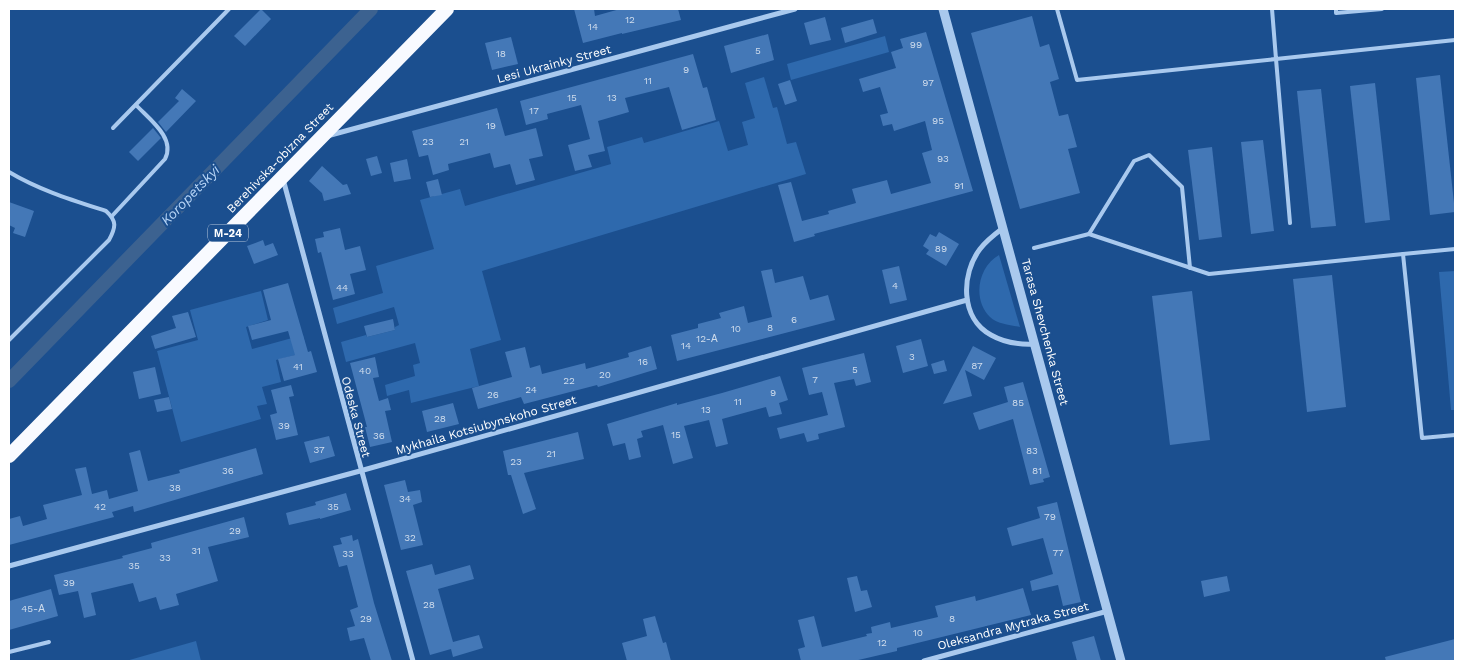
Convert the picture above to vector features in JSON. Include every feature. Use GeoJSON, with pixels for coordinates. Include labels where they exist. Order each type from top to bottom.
{"type":"FeatureCollection","features":[{"type":"Feature","properties":{"kind":"highway","name":"Berehivska-obizna Street"},"geometry":{"type":"LineString","coordinates":[[9,456],[447,9]]}},
{"type":"Feature","properties":{"kind":"street","name":"Lesi Ukrainky Street"},"geometry":{"type":"LineString","coordinates":[[319,139],[795,9]]}},
{"type":"Feature","properties":{"kind":"street","name":"Tarasa Shevchenka Street"},"geometry":{"type":"LineString","coordinates":[[943,9],[1121,661]]}},
{"type":"Feature","properties":{"kind":"street","name":"Odeska Street"},"geometry":{"type":"LineString","coordinates":[[282,178],[413,661]]}},
{"type":"Feature","properties":{"kind":"street"},"geometry":{"type":"LineString","coordinates":[[1004,228],[980,249],[972,264],[966,279],[967,300],[980,326],[990,335],[1020,345],[1036,344]]}},
{"type":"Feature","properties":{"kind":"street","name":"Mykhaila Kotsiubynskoho Street"},"geometry":{"type":"LineString","coordinates":[[9,566],[360,471],[967,300]]}},
{"type":"Feature","properties":{"kind":"street","name":"Oleksandra Mytraka Street"},"geometry":{"type":"LineString","coordinates":[[924,661],[1108,611]]}},
{"type":"Feature","properties":{"kind":"lane"},"geometry":{"type":"LineString","coordinates":[[113,128],[228,9]]}},
{"type":"Feature","properties":{"kind":"lane"},"geometry":{"type":"LineString","coordinates":[[1057,9],[1077,80],[1455,40]]}},
{"type":"Feature","properties":{"kind":"lane"},"geometry":{"type":"LineString","coordinates":[[1272,9],[1290,223]]}},
{"type":"Feature","properties":{"kind":"lane"},"geometry":{"type":"LineString","coordinates":[[1336,9],[1336,13],[1382,9]]}},
{"type":"Feature","properties":{"kind":"lane"},"geometry":{"type":"LineString","coordinates":[[112,216],[168,154],[168,144],[164,136],[136,105]]}},
{"type":"Feature","properties":{"kind":"lane"},"geometry":{"type":"LineString","coordinates":[[1090,234],[1134,161],[1149,155],[1182,187],[1190,268]]}},
{"type":"Feature","properties":{"kind":"lane"},"geometry":{"type":"LineString","coordinates":[[9,172],[27,183],[48,192],[106,211],[115,222],[109,240],[9,340]]}},
{"type":"Feature","properties":{"kind":"lane"},"geometry":{"type":"LineString","coordinates":[[1034,248],[1090,234],[1209,274],[1455,249]]}},
{"type":"Feature","properties":{"kind":"lane"},"geometry":{"type":"LineString","coordinates":[[1403,254],[1422,438],[1455,435]]}},
{"type":"Feature","properties":{"kind":"lane"},"geometry":{"type":"LineString","coordinates":[[9,652],[49,642]]}},
{"type":"Feature","properties":{"kind":"shaded area"},"geometry":{"type":"Polygon","coordinates":[[[885,36],[889,52],[791,80],[787,64],[885,36]]]}},
{"type":"Feature","properties":{"kind":"shaded area"},"geometry":{"type":"Polygon","coordinates":[[[764,77],[773,108],[777,107],[787,144],[796,142],[806,174],[482,271],[501,340],[470,349],[479,386],[411,403],[409,390],[387,396],[385,385],[415,376],[413,365],[420,363],[415,343],[346,362],[341,342],[395,330],[395,327],[399,325],[394,307],[337,324],[333,308],[383,293],[376,266],[434,249],[420,200],[460,189],[465,206],[611,164],[607,147],[642,137],[644,143],[719,121],[728,151],[748,145],[742,122],[755,118],[745,83],[764,77]]]}},
{"type":"Feature","properties":{"kind":"shaded area"},"geometry":{"type":"Polygon","coordinates":[[[999,255],[1020,327],[1004,324],[990,317],[984,310],[981,301],[979,293],[982,275],[986,267],[999,255]]]}},
{"type":"Feature","properties":{"kind":"shaded area"},"geometry":{"type":"Polygon","coordinates":[[[1455,271],[1455,410],[1451,410],[1439,272],[1455,271]]]}},
{"type":"Feature","properties":{"kind":"shaded area"},"geometry":{"type":"Polygon","coordinates":[[[261,291],[268,320],[246,327],[252,349],[303,335],[307,352],[276,360],[281,382],[262,387],[267,404],[257,406],[261,419],[181,442],[157,351],[198,340],[190,310],[261,291]]]}},
{"type":"Feature","properties":{"kind":"shaded area"},"geometry":{"type":"Polygon","coordinates":[[[196,641],[201,661],[126,661],[196,641]]]}},
{"type":"Feature","properties":{"kind":"building"},"geometry":{"type":"Polygon","coordinates":[[[261,9],[271,19],[245,46],[234,36],[261,9]]]}},
{"type":"Feature","properties":{"kind":"building"},"geometry":{"type":"Polygon","coordinates":[[[574,9],[594,9],[595,16],[620,9],[678,9],[681,20],[583,43],[574,9]]]}},
{"type":"Feature","properties":{"kind":"building"},"geometry":{"type":"Polygon","coordinates":[[[1032,16],[1040,47],[1049,44],[1059,79],[1050,82],[1059,116],[1068,114],[1077,147],[1068,149],[1080,193],[1020,209],[971,33],[1032,16]]]}},
{"type":"Feature","properties":{"kind":"building"},"geometry":{"type":"Polygon","coordinates":[[[825,17],[831,40],[810,45],[804,23],[825,17]]]}},
{"type":"Feature","properties":{"kind":"building"},"geometry":{"type":"Polygon","coordinates":[[[873,19],[877,33],[845,43],[841,28],[873,19]]]}},
{"type":"Feature","properties":{"kind":"building"},"geometry":{"type":"Polygon","coordinates":[[[926,32],[973,191],[814,234],[815,236],[794,242],[778,185],[791,182],[802,221],[829,214],[828,211],[856,203],[852,189],[887,180],[891,194],[931,183],[922,153],[932,150],[925,121],[894,131],[892,124],[883,126],[880,115],[888,113],[880,87],[863,92],[859,79],[896,68],[891,52],[903,48],[900,39],[926,32]]]}},
{"type":"Feature","properties":{"kind":"building"},"geometry":{"type":"Polygon","coordinates":[[[768,34],[774,60],[731,73],[724,46],[768,34]]]}},
{"type":"Feature","properties":{"kind":"building"},"geometry":{"type":"Polygon","coordinates":[[[511,37],[518,64],[492,70],[485,43],[511,37]]]}},
{"type":"Feature","properties":{"kind":"building"},"geometry":{"type":"Polygon","coordinates":[[[693,54],[703,88],[707,87],[716,120],[682,130],[669,87],[625,98],[629,112],[598,121],[605,151],[588,155],[592,167],[575,171],[568,145],[590,139],[581,105],[547,114],[548,119],[526,125],[520,101],[693,54]]]}},
{"type":"Feature","properties":{"kind":"building"},"geometry":{"type":"Polygon","coordinates":[[[1440,75],[1455,212],[1430,215],[1416,78],[1440,75]]]}},
{"type":"Feature","properties":{"kind":"building"},"geometry":{"type":"Polygon","coordinates":[[[790,80],[797,101],[785,105],[778,84],[790,80]]]}},
{"type":"Feature","properties":{"kind":"building"},"geometry":{"type":"Polygon","coordinates":[[[1375,83],[1390,220],[1365,223],[1350,86],[1375,83]]]}},
{"type":"Feature","properties":{"kind":"building"},"geometry":{"type":"Polygon","coordinates":[[[182,89],[196,101],[166,132],[158,122],[179,101],[175,98],[182,89]]]}},
{"type":"Feature","properties":{"kind":"building"},"geometry":{"type":"Polygon","coordinates":[[[1321,89],[1336,226],[1311,228],[1297,91],[1321,89]]]}},
{"type":"Feature","properties":{"kind":"building"},"geometry":{"type":"Polygon","coordinates":[[[497,108],[505,136],[536,128],[543,156],[529,159],[535,180],[516,185],[510,164],[494,168],[490,153],[448,164],[449,170],[433,175],[428,155],[419,157],[412,131],[497,108]]]}},
{"type":"Feature","properties":{"kind":"building"},"geometry":{"type":"Polygon","coordinates":[[[153,128],[161,138],[138,161],[129,152],[153,128]]]}},
{"type":"Feature","properties":{"kind":"building"},"geometry":{"type":"Polygon","coordinates":[[[1263,140],[1274,231],[1251,234],[1241,142],[1263,140]]]}},
{"type":"Feature","properties":{"kind":"building"},"geometry":{"type":"Polygon","coordinates":[[[1212,147],[1222,237],[1199,240],[1188,150],[1212,147]]]}},
{"type":"Feature","properties":{"kind":"building"},"geometry":{"type":"Polygon","coordinates":[[[377,156],[382,173],[371,176],[366,159],[377,156]]]}},
{"type":"Feature","properties":{"kind":"building"},"geometry":{"type":"Polygon","coordinates":[[[407,159],[411,179],[394,182],[390,163],[407,159]]]}},
{"type":"Feature","properties":{"kind":"building"},"geometry":{"type":"Polygon","coordinates":[[[322,166],[343,185],[347,184],[351,194],[324,201],[322,193],[309,181],[322,166]]]}},
{"type":"Feature","properties":{"kind":"building"},"geometry":{"type":"Polygon","coordinates":[[[438,179],[442,195],[430,197],[426,182],[438,179]]]}},
{"type":"Feature","properties":{"kind":"building"},"geometry":{"type":"Polygon","coordinates":[[[9,202],[34,211],[25,237],[13,233],[15,228],[9,225],[9,202]]]}},
{"type":"Feature","properties":{"kind":"building"},"geometry":{"type":"Polygon","coordinates":[[[340,228],[345,250],[360,246],[366,270],[350,274],[355,294],[333,300],[321,252],[318,253],[315,239],[324,237],[323,232],[340,228]]]}},
{"type":"Feature","properties":{"kind":"building"},"geometry":{"type":"Polygon","coordinates":[[[939,232],[959,244],[946,266],[926,254],[929,250],[923,246],[930,234],[936,237],[939,232]]]}},
{"type":"Feature","properties":{"kind":"building"},"geometry":{"type":"Polygon","coordinates":[[[263,240],[265,246],[273,243],[278,255],[254,264],[247,246],[263,240]]]}},
{"type":"Feature","properties":{"kind":"building"},"geometry":{"type":"Polygon","coordinates":[[[899,266],[907,300],[890,304],[882,270],[899,266]]]}},
{"type":"Feature","properties":{"kind":"building"},"geometry":{"type":"Polygon","coordinates":[[[772,269],[775,283],[803,276],[810,300],[828,295],[835,320],[677,361],[671,335],[698,328],[698,324],[721,318],[719,313],[744,306],[748,323],[772,317],[761,271],[772,269]]]}},
{"type":"Feature","properties":{"kind":"building"},"geometry":{"type":"Polygon","coordinates":[[[1332,275],[1346,407],[1307,412],[1293,279],[1332,275]]]}},
{"type":"Feature","properties":{"kind":"building"},"geometry":{"type":"Polygon","coordinates":[[[288,283],[308,352],[311,351],[317,372],[284,381],[278,359],[295,355],[288,331],[252,340],[248,326],[271,320],[263,290],[288,283]]]}},
{"type":"Feature","properties":{"kind":"building"},"geometry":{"type":"Polygon","coordinates":[[[1192,291],[1210,440],[1170,445],[1152,296],[1192,291]]]}},
{"type":"Feature","properties":{"kind":"building"},"geometry":{"type":"Polygon","coordinates":[[[188,312],[196,337],[155,349],[151,336],[176,328],[172,316],[188,312]]]}},
{"type":"Feature","properties":{"kind":"building"},"geometry":{"type":"Polygon","coordinates":[[[393,319],[395,330],[367,337],[364,326],[393,319]]]}},
{"type":"Feature","properties":{"kind":"building"},"geometry":{"type":"Polygon","coordinates":[[[921,339],[928,366],[903,373],[896,346],[921,339]]]}},
{"type":"Feature","properties":{"kind":"building"},"geometry":{"type":"Polygon","coordinates":[[[651,346],[657,369],[598,387],[597,385],[524,404],[521,397],[478,409],[472,388],[512,377],[505,352],[525,347],[530,368],[540,365],[542,374],[585,363],[586,369],[629,357],[628,353],[651,346]]]}},
{"type":"Feature","properties":{"kind":"building"},"geometry":{"type":"Polygon","coordinates":[[[973,346],[996,358],[984,380],[965,370],[972,396],[943,404],[973,346]]]}},
{"type":"Feature","properties":{"kind":"building"},"geometry":{"type":"Polygon","coordinates":[[[864,353],[871,382],[856,386],[854,379],[834,383],[845,427],[818,434],[819,439],[807,442],[804,433],[780,439],[777,428],[828,415],[822,392],[809,395],[802,368],[864,353]]]}},
{"type":"Feature","properties":{"kind":"building"},"geometry":{"type":"Polygon","coordinates":[[[375,357],[379,377],[373,378],[379,401],[388,398],[391,410],[385,411],[392,442],[370,447],[365,427],[367,427],[350,363],[375,357]]]}},
{"type":"Feature","properties":{"kind":"building"},"geometry":{"type":"Polygon","coordinates":[[[944,360],[947,371],[934,374],[931,364],[944,360]]]}},
{"type":"Feature","properties":{"kind":"building"},"geometry":{"type":"Polygon","coordinates":[[[155,367],[161,394],[139,399],[133,372],[155,367]]]}},
{"type":"Feature","properties":{"kind":"building"},"geometry":{"type":"Polygon","coordinates":[[[780,376],[788,400],[779,403],[782,414],[769,417],[766,407],[722,419],[728,444],[716,447],[709,420],[684,426],[693,458],[673,464],[663,425],[641,431],[643,437],[637,439],[641,457],[629,460],[625,443],[613,446],[607,424],[677,403],[677,405],[780,376]]]}},
{"type":"Feature","properties":{"kind":"building"},"geometry":{"type":"Polygon","coordinates":[[[1023,382],[1050,477],[1043,479],[1044,482],[1030,485],[1013,419],[979,430],[973,413],[1008,402],[1004,387],[1023,382]]]}},
{"type":"Feature","properties":{"kind":"building"},"geometry":{"type":"Polygon","coordinates":[[[291,385],[294,396],[289,397],[298,435],[276,440],[270,415],[277,413],[271,390],[291,385]]]}},
{"type":"Feature","properties":{"kind":"building"},"geometry":{"type":"Polygon","coordinates":[[[169,397],[172,409],[157,412],[154,400],[169,397]]]}},
{"type":"Feature","properties":{"kind":"building"},"geometry":{"type":"Polygon","coordinates":[[[453,403],[459,424],[427,432],[422,411],[453,403]]]}},
{"type":"Feature","properties":{"kind":"building"},"geometry":{"type":"Polygon","coordinates":[[[578,432],[584,459],[524,473],[536,509],[523,514],[511,475],[508,475],[503,451],[578,432]]]}},
{"type":"Feature","properties":{"kind":"building"},"geometry":{"type":"Polygon","coordinates":[[[329,436],[335,456],[310,463],[304,442],[329,436]]]}},
{"type":"Feature","properties":{"kind":"building"},"geometry":{"type":"Polygon","coordinates":[[[256,448],[263,474],[134,512],[133,506],[112,512],[114,517],[9,545],[9,519],[20,516],[23,526],[47,519],[43,505],[82,495],[75,469],[86,467],[92,494],[107,490],[109,499],[138,491],[129,453],[140,450],[148,481],[180,473],[179,470],[256,448]]]}},
{"type":"Feature","properties":{"kind":"building"},"geometry":{"type":"Polygon","coordinates":[[[405,480],[408,492],[420,490],[422,502],[413,505],[423,545],[401,550],[384,485],[405,480]]]}},
{"type":"Feature","properties":{"kind":"building"},"geometry":{"type":"Polygon","coordinates":[[[346,493],[351,510],[289,525],[286,513],[316,505],[315,502],[346,493]]]}},
{"type":"Feature","properties":{"kind":"building"},"geometry":{"type":"Polygon","coordinates":[[[1057,502],[1081,602],[1063,606],[1058,585],[1032,591],[1030,581],[1053,574],[1043,538],[1012,546],[1007,528],[1040,518],[1037,507],[1057,502]]]}},
{"type":"Feature","properties":{"kind":"building"},"geometry":{"type":"Polygon","coordinates":[[[244,517],[249,537],[208,547],[218,581],[176,594],[179,605],[160,610],[156,597],[139,602],[133,583],[91,593],[96,615],[84,618],[78,591],[59,595],[54,575],[123,558],[122,556],[152,548],[151,543],[244,517]]]}},
{"type":"Feature","properties":{"kind":"building"},"geometry":{"type":"Polygon","coordinates":[[[352,535],[353,541],[358,539],[374,603],[392,661],[371,661],[364,638],[350,641],[347,628],[355,626],[350,610],[358,607],[347,565],[339,567],[333,546],[342,544],[340,538],[352,535]]]}},
{"type":"Feature","properties":{"kind":"building"},"geometry":{"type":"Polygon","coordinates":[[[432,564],[435,575],[470,565],[474,579],[438,589],[453,642],[479,635],[483,648],[453,657],[451,649],[430,655],[406,571],[432,564]]]}},
{"type":"Feature","properties":{"kind":"building"},"geometry":{"type":"Polygon","coordinates":[[[857,576],[861,591],[867,590],[872,607],[855,612],[847,578],[857,576]]]}},
{"type":"Feature","properties":{"kind":"building"},"geometry":{"type":"Polygon","coordinates":[[[1227,576],[1230,591],[1204,597],[1201,581],[1227,576]]]}},
{"type":"Feature","properties":{"kind":"building"},"geometry":{"type":"Polygon","coordinates":[[[1023,588],[1031,615],[897,648],[897,651],[854,661],[801,661],[798,649],[805,647],[798,620],[814,616],[822,647],[867,636],[866,634],[872,633],[871,627],[890,622],[891,628],[938,617],[935,606],[975,596],[976,601],[1023,588]]]}},
{"type":"Feature","properties":{"kind":"building"},"geometry":{"type":"Polygon","coordinates":[[[51,589],[58,616],[9,630],[9,601],[51,589]]]}},
{"type":"Feature","properties":{"kind":"building"},"geometry":{"type":"Polygon","coordinates":[[[655,616],[663,643],[666,642],[671,661],[627,661],[622,643],[647,636],[643,619],[655,616]]]}},
{"type":"Feature","properties":{"kind":"building"},"geometry":{"type":"Polygon","coordinates":[[[1094,636],[1101,661],[1077,661],[1072,642],[1094,636]]]}},
{"type":"Feature","properties":{"kind":"building"},"geometry":{"type":"Polygon","coordinates":[[[1455,639],[1455,661],[1386,661],[1385,657],[1455,639]]]}},
{"type":"Feature","properties":{"kind":"waterway","name":"Koropetskyi"},"geometry":{"type":"LineString","coordinates":[[9,381],[371,9]]}}]}
